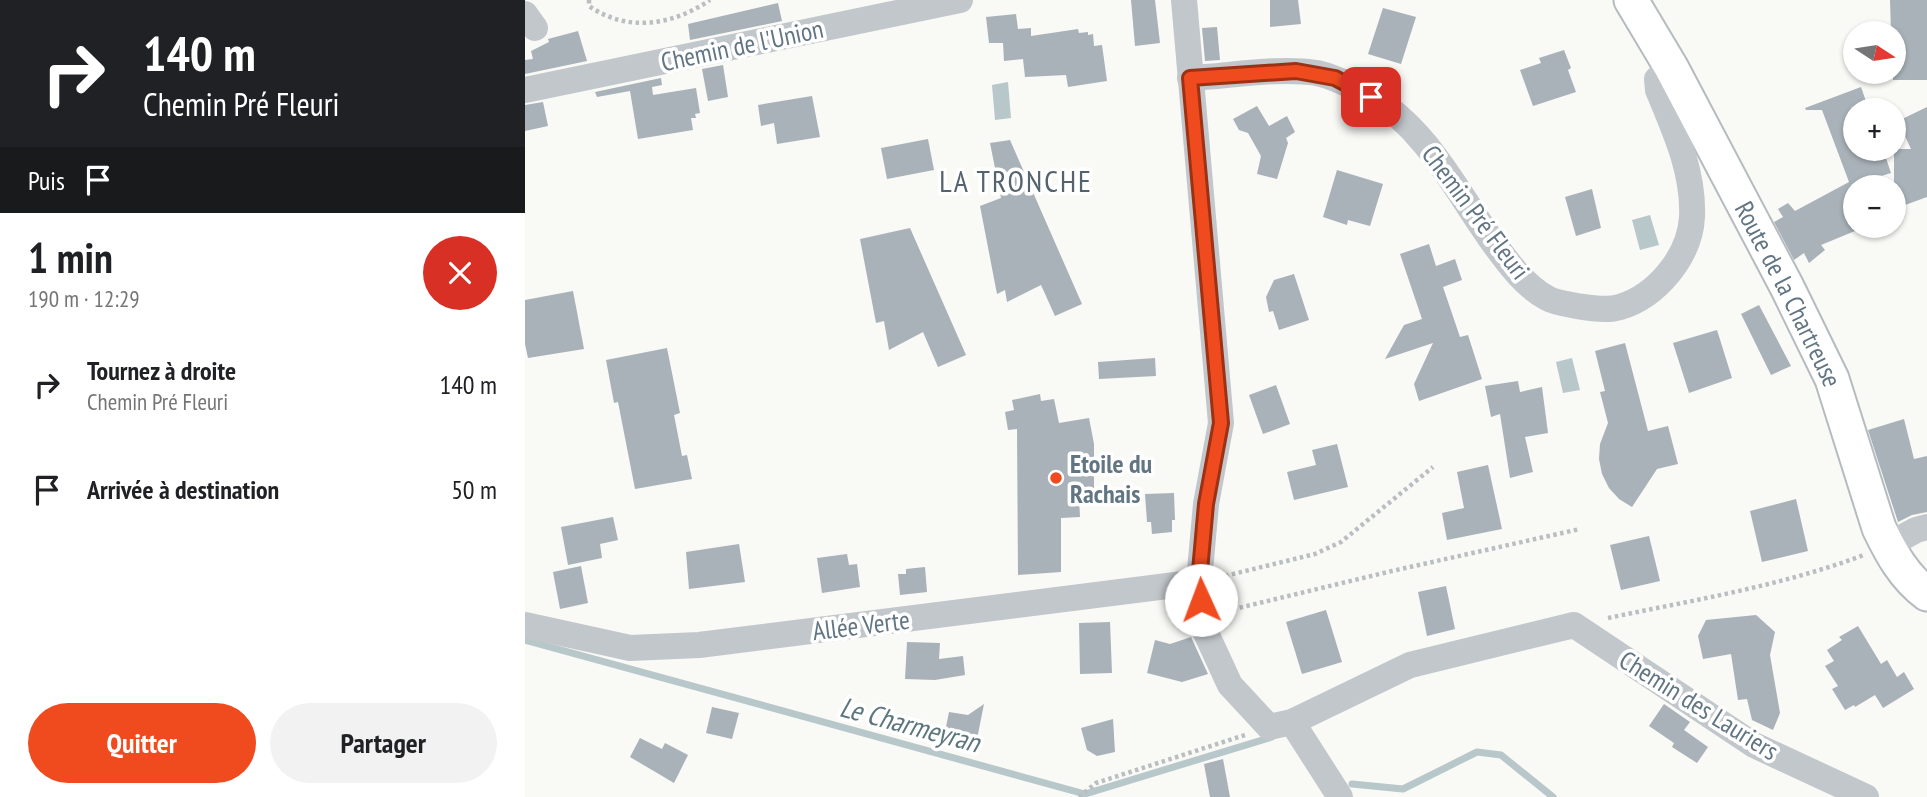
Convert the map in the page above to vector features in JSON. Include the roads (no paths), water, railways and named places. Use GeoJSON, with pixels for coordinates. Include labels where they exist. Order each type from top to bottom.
{"type":"FeatureCollection","features":[{"type":"Feature","properties":{"kind":"main road","name":"Route de la Chartreuse"},"geometry":{"type":"LineString","coordinates":[[1631,0],[1671,67],[1787,287],[1832,379],[1879,528],[1902,570],[1927,594]]}},
{"type":"Feature","properties":{"kind":"street","name":"Chemin de l'Union"},"geometry":{"type":"LineString","coordinates":[[525,90],[960,0]]}},
{"type":"Feature","properties":{"kind":"street"},"geometry":{"type":"LineString","coordinates":[[1184,0],[1221,423],[1206,504],[1210,579],[1204,617],[1206,633],[1230,685],[1280,724],[1340,797]]}},
{"type":"Feature","properties":{"kind":"street","name":"Chemin Pré Fleuri"},"geometry":{"type":"LineString","coordinates":[[1190,78],[1296,71],[1335,78],[1371,97],[1417,133],[1467,208],[1522,278],[1546,298],[1601,309],[1618,308],[1647,293],[1679,259],[1689,240],[1692,197],[1686,165],[1658,90],[1657,79],[1671,67]]}},
{"type":"Feature","properties":{"kind":"street"},"geometry":{"type":"LineString","coordinates":[[1888,546],[1916,530],[1927,527]]}},
{"type":"Feature","properties":{"kind":"street","name":"Allée Verte"},"geometry":{"type":"LineString","coordinates":[[525,625],[630,648],[699,645],[1210,579]]}},
{"type":"Feature","properties":{"kind":"street","name":"Chemin des Lauriers"},"geometry":{"type":"LineString","coordinates":[[1280,724],[1410,665],[1574,625],[1754,744],[1866,797]]}},
{"type":"Feature","properties":{"kind":"waterway","name":"Le Charmeyran"},"geometry":{"type":"LineString","coordinates":[[525,640],[1085,794],[1272,737]]}},
{"type":"Feature","properties":{"kind":"waterway","name":"Le Charmeyran"},"geometry":{"type":"LineString","coordinates":[[1352,784],[1403,789],[1477,752],[1501,755],[1553,797]]}},
{"type":"Feature","properties":{"kind":"place","name":"Etoile du Rachais"},"geometry":{"type":"Point","coordinates":[1056,478]}},
{"type":"Feature","properties":{"kind":"district","name":"LA TRONCHE"},"geometry":{"type":"Point","coordinates":[1016,180]}}]}
